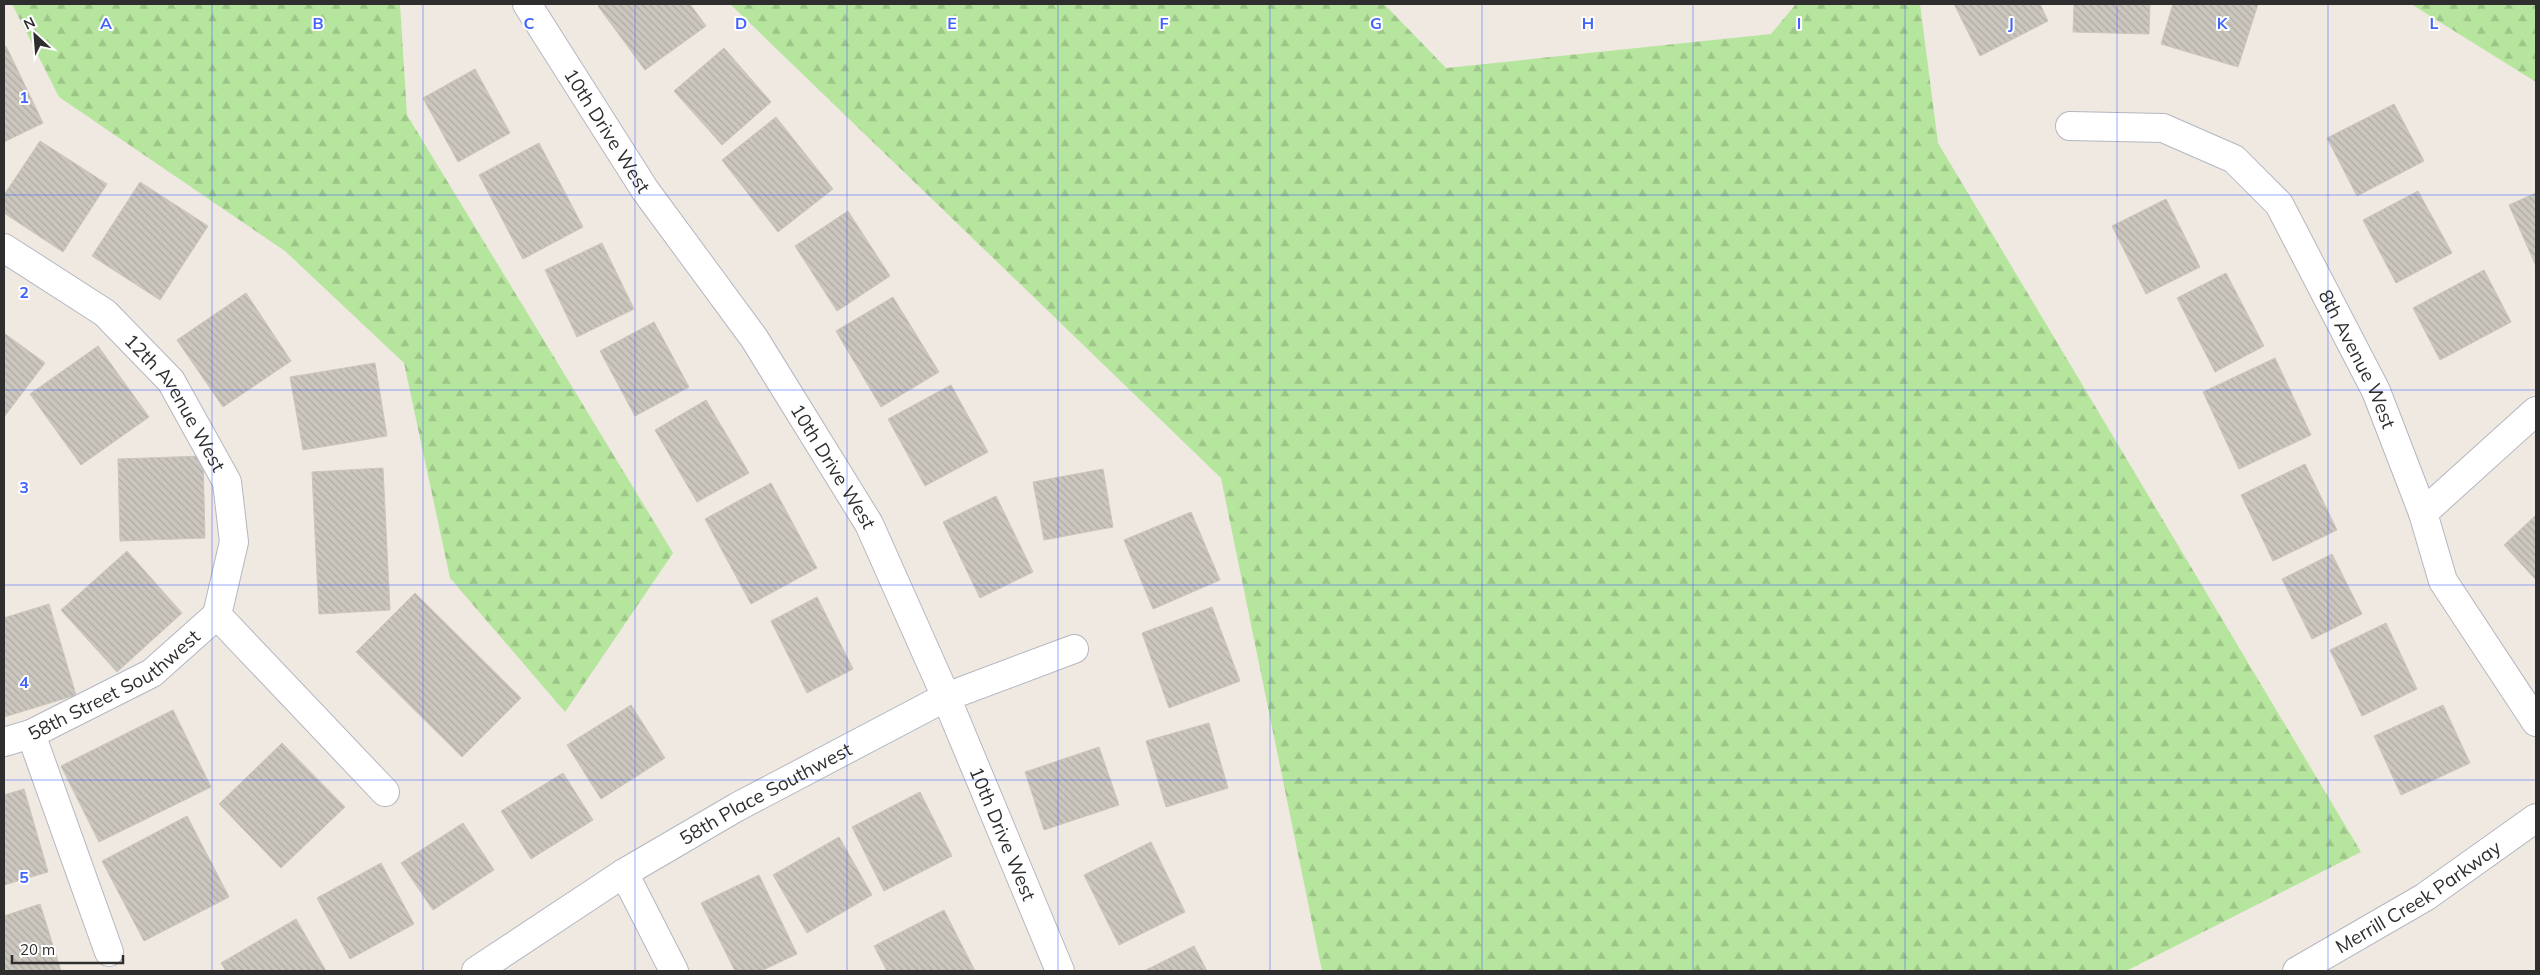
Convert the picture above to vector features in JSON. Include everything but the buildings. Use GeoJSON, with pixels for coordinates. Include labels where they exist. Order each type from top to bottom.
{"type":"FeatureCollection","features":[{"type":"Feature","properties":{"kind":"street","name":"10th Drive West"},"geometry":{"type":"LineString","coordinates":[[527,4],[645,190],[754,338],[864,516],[946,697],[1060,971]]}},
{"type":"Feature","properties":{"kind":"street","name":"8th Avenue West"},"geometry":{"type":"LineString","coordinates":[[2070,126],[2163,128],[2234,159],[2279,204],[2376,391],[2424,513],[2443,581],[2536,722]]}},
{"type":"Feature","properties":{"kind":"street","name":"12th Avenue West"},"geometry":{"type":"LineString","coordinates":[[4,248],[105,313],[171,380],[227,482],[234,542],[217,615]]}},
{"type":"Feature","properties":{"kind":"street"},"geometry":{"type":"LineString","coordinates":[[2424,513],[2536,412]]}},
{"type":"Feature","properties":{"kind":"street"},"geometry":{"type":"LineString","coordinates":[[217,615],[385,792]]}},
{"type":"Feature","properties":{"kind":"street","name":"58th Street Southwest"},"geometry":{"type":"LineString","coordinates":[[4,742],[31,734],[152,673],[217,615]]}},
{"type":"Feature","properties":{"kind":"street","name":"58th Place Southwest"},"geometry":{"type":"LineString","coordinates":[[476,971],[624,873],[736,807],[946,697],[1074,649]]}},
{"type":"Feature","properties":{"kind":"street"},"geometry":{"type":"LineString","coordinates":[[31,734],[110,952]]}},
{"type":"Feature","properties":{"kind":"street","name":"Merrill Creek Parkway"},"geometry":{"type":"LineString","coordinates":[[2297,971],[2425,897],[2536,818]]}},
{"type":"Feature","properties":{"kind":"street"},"geometry":{"type":"LineString","coordinates":[[624,873],[674,971]]}},
{"type":"Feature","properties":{"kind":"green space"},"geometry":{"type":"Polygon","coordinates":[[[12,4],[400,4],[407,115],[673,553],[565,712],[450,578],[404,363],[285,251],[59,97],[12,4]]]}},
{"type":"Feature","properties":{"kind":"green space"},"geometry":{"type":"Polygon","coordinates":[[[730,4],[1384,4],[1446,68],[1771,34],[1796,4],[1920,4],[1938,143],[2361,852],[2126,971],[1322,971],[1221,478],[730,4]]]}},
{"type":"Feature","properties":{"kind":"green space"},"geometry":{"type":"Polygon","coordinates":[[[2411,4],[2536,4],[2536,82],[2411,4]]]}}]}
